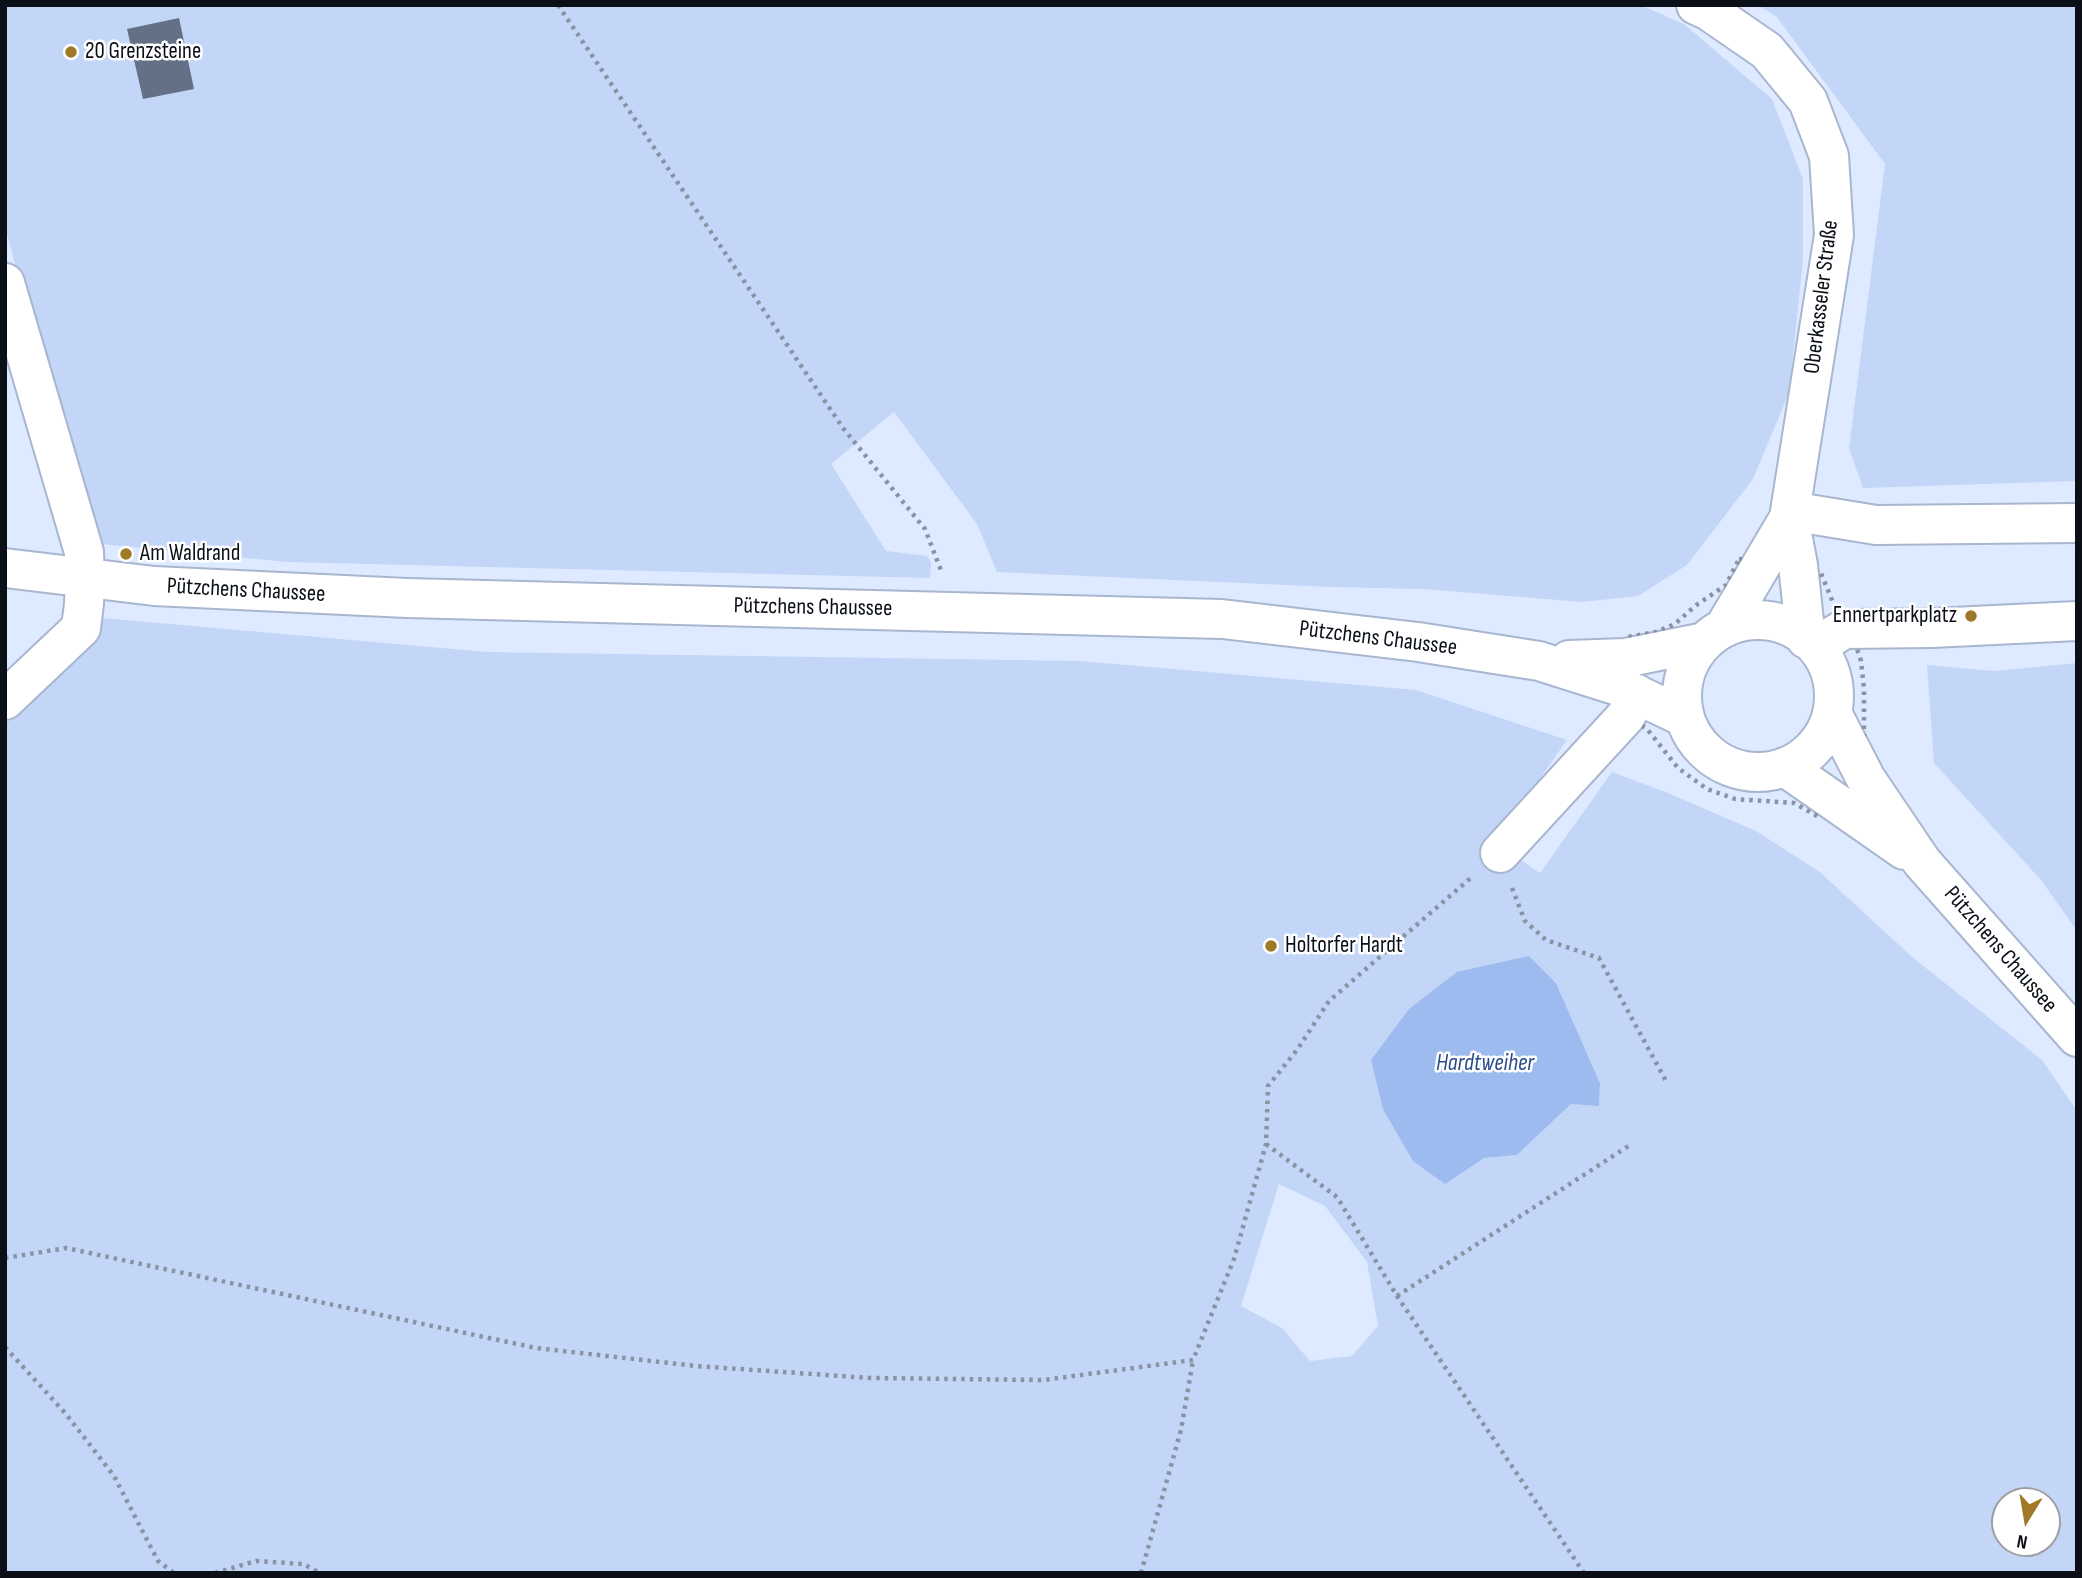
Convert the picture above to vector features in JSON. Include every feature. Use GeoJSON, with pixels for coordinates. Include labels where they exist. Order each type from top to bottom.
{"type":"FeatureCollection","features":[{"type":"Feature","properties":{"kind":"street","name":"Oberkasseler Straße"},"geometry":{"type":"LineString","coordinates":[[1696,5],[1767,51],[1808,101],[1829,156],[1834,235],[1789,515],[1811,643]]}},
{"type":"Feature","properties":{"kind":"street"},"geometry":{"type":"LineString","coordinates":[[5,283],[84,552],[85,578],[81,628],[5,700]]}},
{"type":"Feature","properties":{"kind":"street","name":"Oberkasseler Straße"},"geometry":{"type":"LineString","coordinates":[[1714,635],[1789,515]]}},
{"type":"Feature","properties":{"kind":"street"},"geometry":{"type":"LineString","coordinates":[[1789,515],[1876,525],[2077,523]]}},
{"type":"Feature","properties":{"kind":"street","name":"Pützchens Chaussee"},"geometry":{"type":"LineString","coordinates":[[5,568],[154,586],[407,598],[1222,619],[1419,642],[1539,661],[1625,659],[1714,635]]}},
{"type":"Feature","properties":{"kind":"street"},"geometry":{"type":"LineString","coordinates":[[1747,621],[1772,621],[1796,630],[1811,643],[1829,667],[1834,690],[1832,713],[1824,736],[1808,754],[1785,767],[1759,773],[1732,768],[1708,755],[1691,734],[1684,717],[1682,686],[1689,662],[1714,635],[1747,621]]}},
{"type":"Feature","properties":{"kind":"street"},"geometry":{"type":"LineString","coordinates":[[1811,643],[1844,629],[2077,621]]}},
{"type":"Feature","properties":{"kind":"street","name":"Pützchens Chaussee"},"geometry":{"type":"LineString","coordinates":[[1539,661],[1627,692],[1684,717]]}},
{"type":"Feature","properties":{"kind":"street"},"geometry":{"type":"LineString","coordinates":[[1500,853],[1627,692]]}},
{"type":"Feature","properties":{"kind":"street","name":"Pützchens Chaussee"},"geometry":{"type":"LineString","coordinates":[[1832,713],[1873,774],[1922,862],[2077,1037]]}},
{"type":"Feature","properties":{"kind":"street","name":"Pützchens Chaussee"},"geometry":{"type":"LineString","coordinates":[[1785,767],[1922,862]]}},
{"type":"Feature","properties":{"kind":"path"},"geometry":{"type":"LineString","coordinates":[[558,5],[843,428],[925,529],[949,588],[947,611]]}},
{"type":"Feature","properties":{"kind":"path"},"geometry":{"type":"LineString","coordinates":[[1627,692],[1647,729],[1678,768],[1707,789],[1735,799],[1794,803],[1819,817],[1873,774]]}},
{"type":"Feature","properties":{"kind":"path"},"geometry":{"type":"LineString","coordinates":[[1141,1573],[1181,1430],[1193,1360],[1234,1259],[1266,1144],[1268,1086],[1297,1050],[1329,1002],[1500,853],[1525,920],[1546,940],[1599,958],[1666,1081]]}},
{"type":"Feature","properties":{"kind":"path"},"geometry":{"type":"LineString","coordinates":[[1266,1144],[1337,1197],[1397,1296],[1584,1573]]}},
{"type":"Feature","properties":{"kind":"path"},"geometry":{"type":"LineString","coordinates":[[1397,1296],[1630,1145]]}},
{"type":"Feature","properties":{"kind":"path"},"geometry":{"type":"LineString","coordinates":[[5,1258],[66,1248],[536,1348],[696,1366],[870,1378],[1044,1380],[1193,1360]]}},
{"type":"Feature","properties":{"kind":"path"},"geometry":{"type":"LineString","coordinates":[[5,1347],[66,1414],[114,1476],[158,1561],[174,1573]]}},
{"type":"Feature","properties":{"kind":"path"},"geometry":{"type":"LineString","coordinates":[[215,1573],[256,1561],[303,1564],[320,1573]]}},
{"type":"Feature","properties":{"kind":"shaded area"},"geometry":{"type":"Polygon","coordinates":[[[5,5],[1640,5],[1684,24],[1772,99],[1803,179],[1803,259],[1789,393],[1753,479],[1687,565],[1638,596],[1583,602],[1423,589],[997,572],[977,524],[894,412],[831,464],[886,551],[927,556],[931,562],[930,578],[288,562],[89,543],[5,226],[5,5]]]}},
{"type":"Feature","properties":{"kind":"shaded area"},"geometry":{"type":"Polygon","coordinates":[[[1757,5],[2077,5],[2077,481],[1863,488],[1849,448],[1885,164],[1776,16],[1757,5]]]}},
{"type":"Feature","properties":{"kind":"shaded area"},"geometry":{"type":"Polygon","coordinates":[[[91,617],[487,652],[1080,661],[1416,690],[1567,740],[1495,842],[1540,873],[1612,772],[1756,831],[1820,872],[1912,957],[2042,1060],[2077,1111],[2077,1573],[5,1573],[5,717],[91,617]],[[1529,956],[1484,1158],[1517,1155],[1571,1104],[1599,1105],[1600,1083],[1556,983],[1529,956]],[[1279,1184],[1241,1306],[1282,1328],[1310,1361],[1352,1356],[1378,1326],[1367,1262],[1325,1206],[1279,1184]]]}},
{"type":"Feature","properties":{"kind":"shaded area"},"geometry":{"type":"Polygon","coordinates":[[[2077,663],[2077,931],[2041,880],[1934,763],[1927,665],[1994,671],[2077,663]]]}},
{"type":"Feature","properties":{"kind":"water","name":"Hardtweiher"},"geometry":{"type":"Polygon","coordinates":[[[1529,956],[1556,983],[1600,1083],[1599,1106],[1571,1104],[1517,1155],[1484,1158],[1445,1184],[1413,1161],[1383,1109],[1371,1060],[1409,1009],[1457,972],[1529,956]]]}},
{"type":"Feature","properties":{"kind":"building"},"geometry":{"type":"Polygon","coordinates":[[[179,18],[194,89],[143,99],[127,29],[179,18]]]}},
{"type":"Feature","properties":{"kind":"place","name":"20 Grenzsteine"},"geometry":{"type":"Point","coordinates":[71,52]}},
{"type":"Feature","properties":{"kind":"place","name":"Am Waldrand"},"geometry":{"type":"Point","coordinates":[126,554]}},
{"type":"Feature","properties":{"kind":"place","name":"Ennertparkplatz"},"geometry":{"type":"Point","coordinates":[1971,616]}},
{"type":"Feature","properties":{"kind":"place","name":"Holtorfer Hardt"},"geometry":{"type":"Point","coordinates":[1271,946]}}]}
